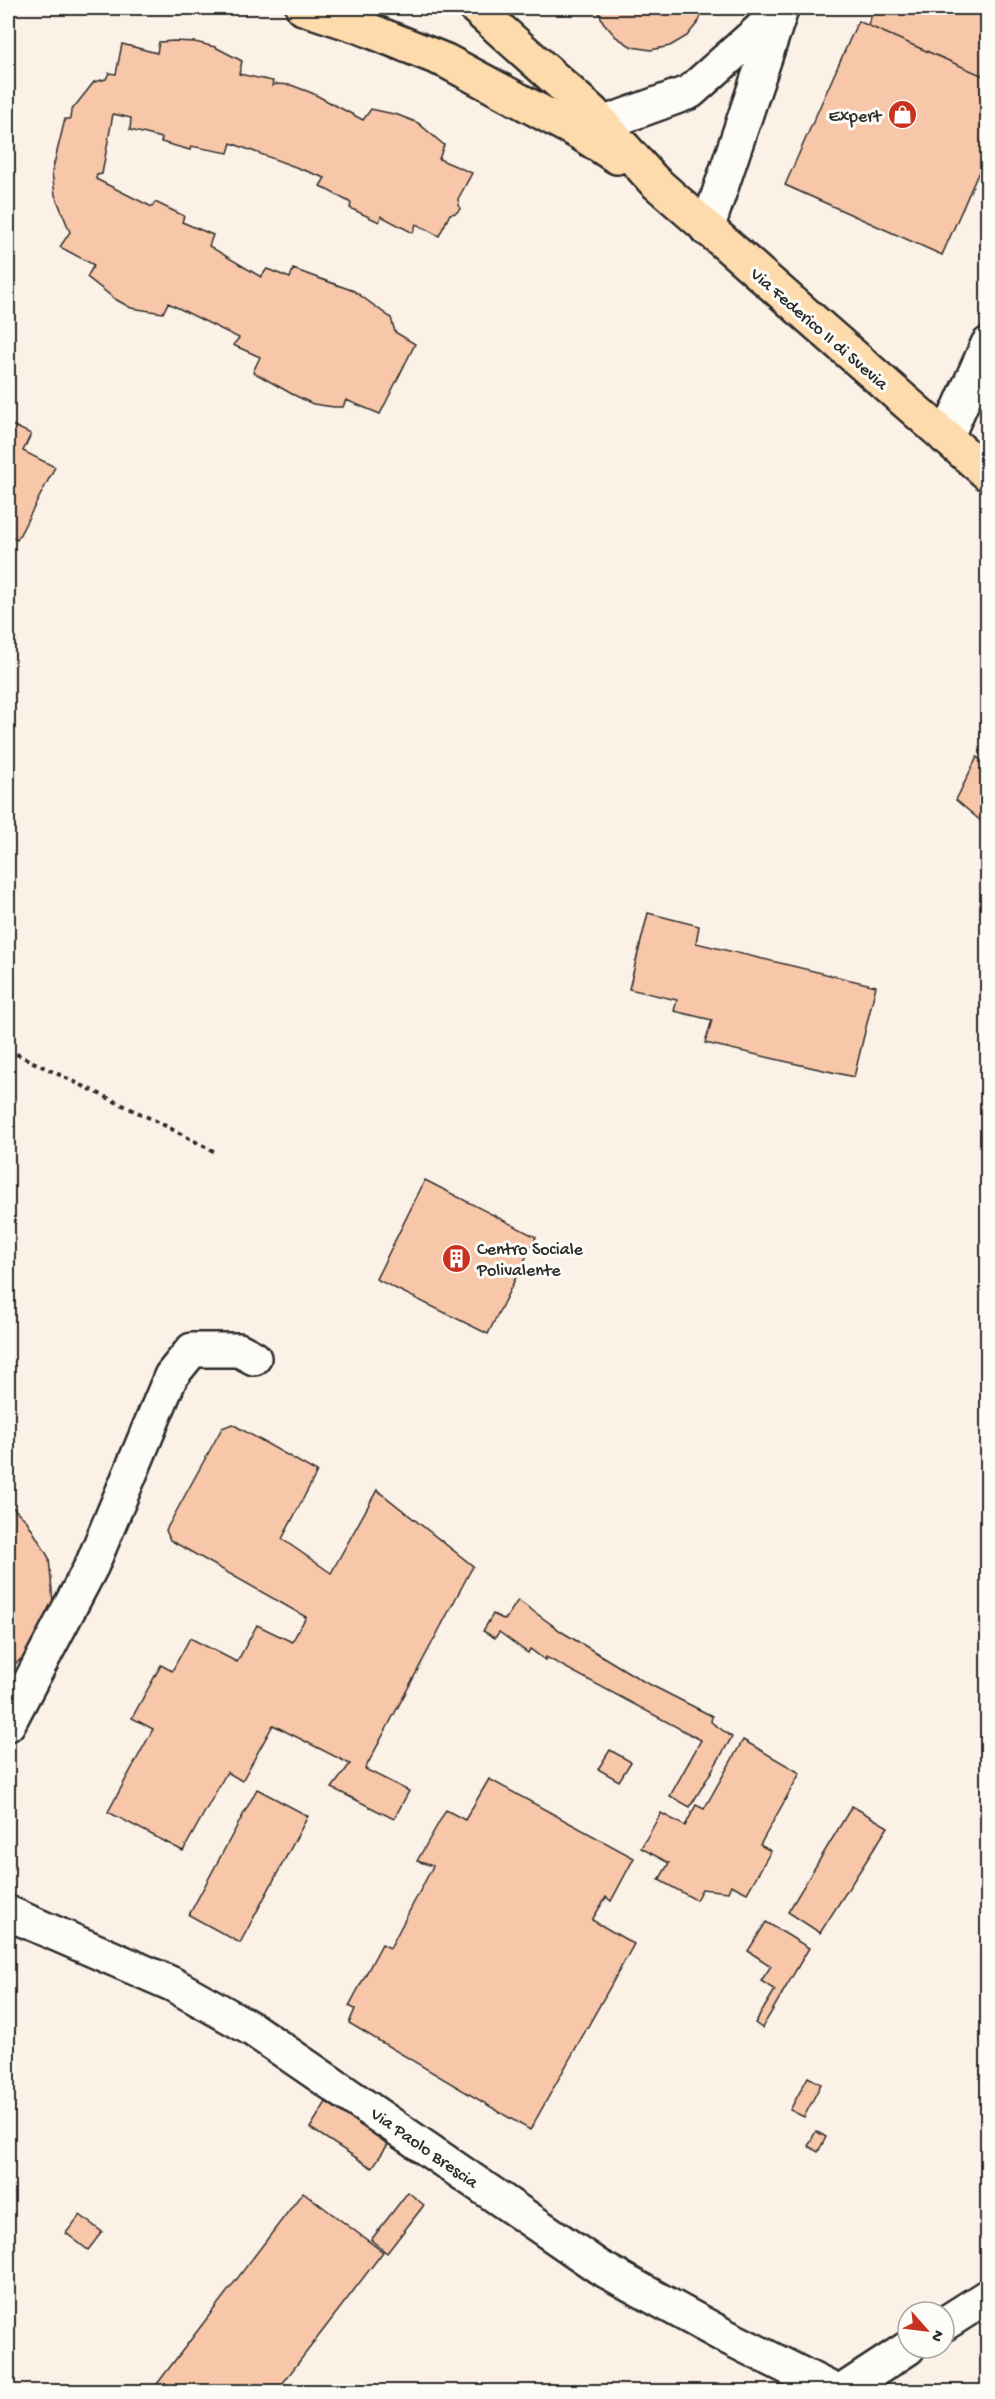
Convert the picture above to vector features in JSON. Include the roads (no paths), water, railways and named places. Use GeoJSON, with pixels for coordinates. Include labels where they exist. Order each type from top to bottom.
{"type":"FeatureCollection","features":[{"type":"Feature","properties":{"kind":"main road","name":"Via Federico II di Svevia"},"geometry":{"type":"LineString","coordinates":[[303,8],[361,27],[446,61],[580,133],[654,181]]}},
{"type":"Feature","properties":{"kind":"main road","name":"Via Federico II di Svevia"},"geometry":{"type":"LineString","coordinates":[[476,8],[592,111],[654,181],[987,474]]}},
{"type":"Feature","properties":{"kind":"street"},"geometry":{"type":"LineString","coordinates":[[602,124],[690,92],[782,9]]}},
{"type":"Feature","properties":{"kind":"street"},"geometry":{"type":"LineString","coordinates":[[708,229],[782,9]]}},
{"type":"Feature","properties":{"kind":"street"},"geometry":{"type":"LineString","coordinates":[[946,438],[987,344]]}},
{"type":"Feature","properties":{"kind":"street"},"geometry":{"type":"LineString","coordinates":[[8,1724],[92,1565],[171,1376],[192,1350],[239,1350],[254,1358]]}},
{"type":"Feature","properties":{"kind":"street","name":"Via Paolo Brescia"},"geometry":{"type":"LineString","coordinates":[[8,1913],[172,1984],[252,2029],[599,2267],[723,2335],[839,2391]]}},
{"type":"Feature","properties":{"kind":"street"},"geometry":{"type":"LineString","coordinates":[[956,2316],[987,2296]]}},
{"type":"Feature","properties":{"kind":"street"},"geometry":{"type":"LineString","coordinates":[[839,2391],[896,2355]]}},
{"type":"Feature","properties":{"kind":"place","name":"Expert"},"geometry":{"type":"Point","coordinates":[902,115]}},
{"type":"Feature","properties":{"kind":"place","name":"Centro Sociale Polivalente"},"geometry":{"type":"Point","coordinates":[456,1258]}}]}
